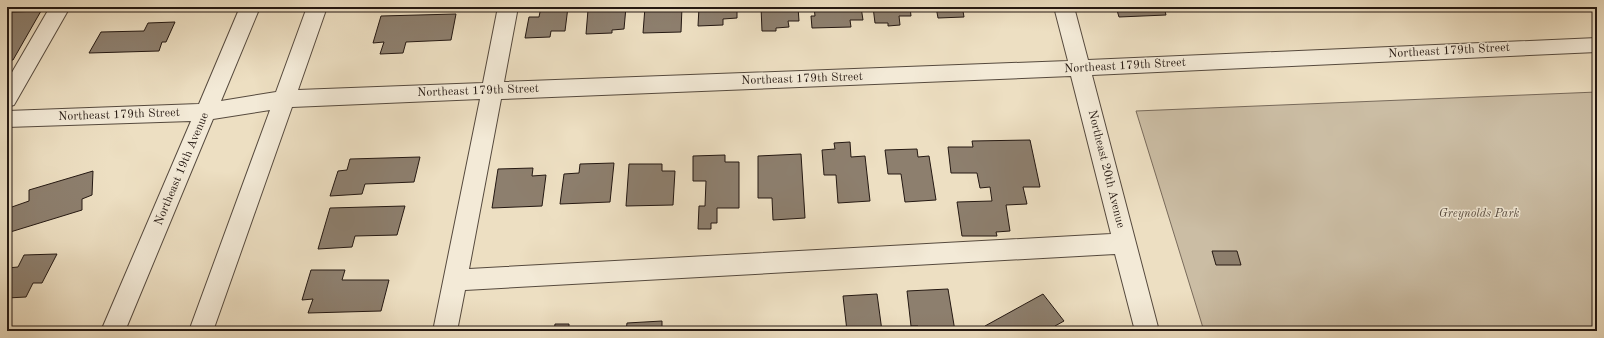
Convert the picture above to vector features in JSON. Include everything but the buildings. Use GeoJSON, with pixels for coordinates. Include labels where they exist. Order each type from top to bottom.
{"type":"FeatureCollection","features":[{"type":"Feature","properties":{"kind":"street"},"geometry":{"type":"LineString","coordinates":[[7,99],[60,7]]}},
{"type":"Feature","properties":{"kind":"street","name":"Northeast 19th Avenue"},"geometry":{"type":"LineString","coordinates":[[113,331],[250,7]]}},
{"type":"Feature","properties":{"kind":"street"},"geometry":{"type":"LineString","coordinates":[[201,331],[317,7]]}},
{"type":"Feature","properties":{"kind":"street"},"geometry":{"type":"LineString","coordinates":[[445,331],[508,7]]}},
{"type":"Feature","properties":{"kind":"street","name":"Northeast 20th Avenue"},"geometry":{"type":"LineString","coordinates":[[1064,7],[1147,331]]}},
{"type":"Feature","properties":{"kind":"street","name":"Northeast 179th Street"},"geometry":{"type":"LineString","coordinates":[[7,119],[206,112],[285,99],[1080,68],[1597,45]]}},
{"type":"Feature","properties":{"kind":"street"},"geometry":{"type":"LineString","coordinates":[[455,280],[1124,243]]}},
{"type":"Feature","properties":{"kind":"green space","name":"Greynolds Park"},"geometry":{"type":"Polygon","coordinates":[[[1597,92],[1597,331],[1204,331],[1136,111],[1597,92]]]}}]}
